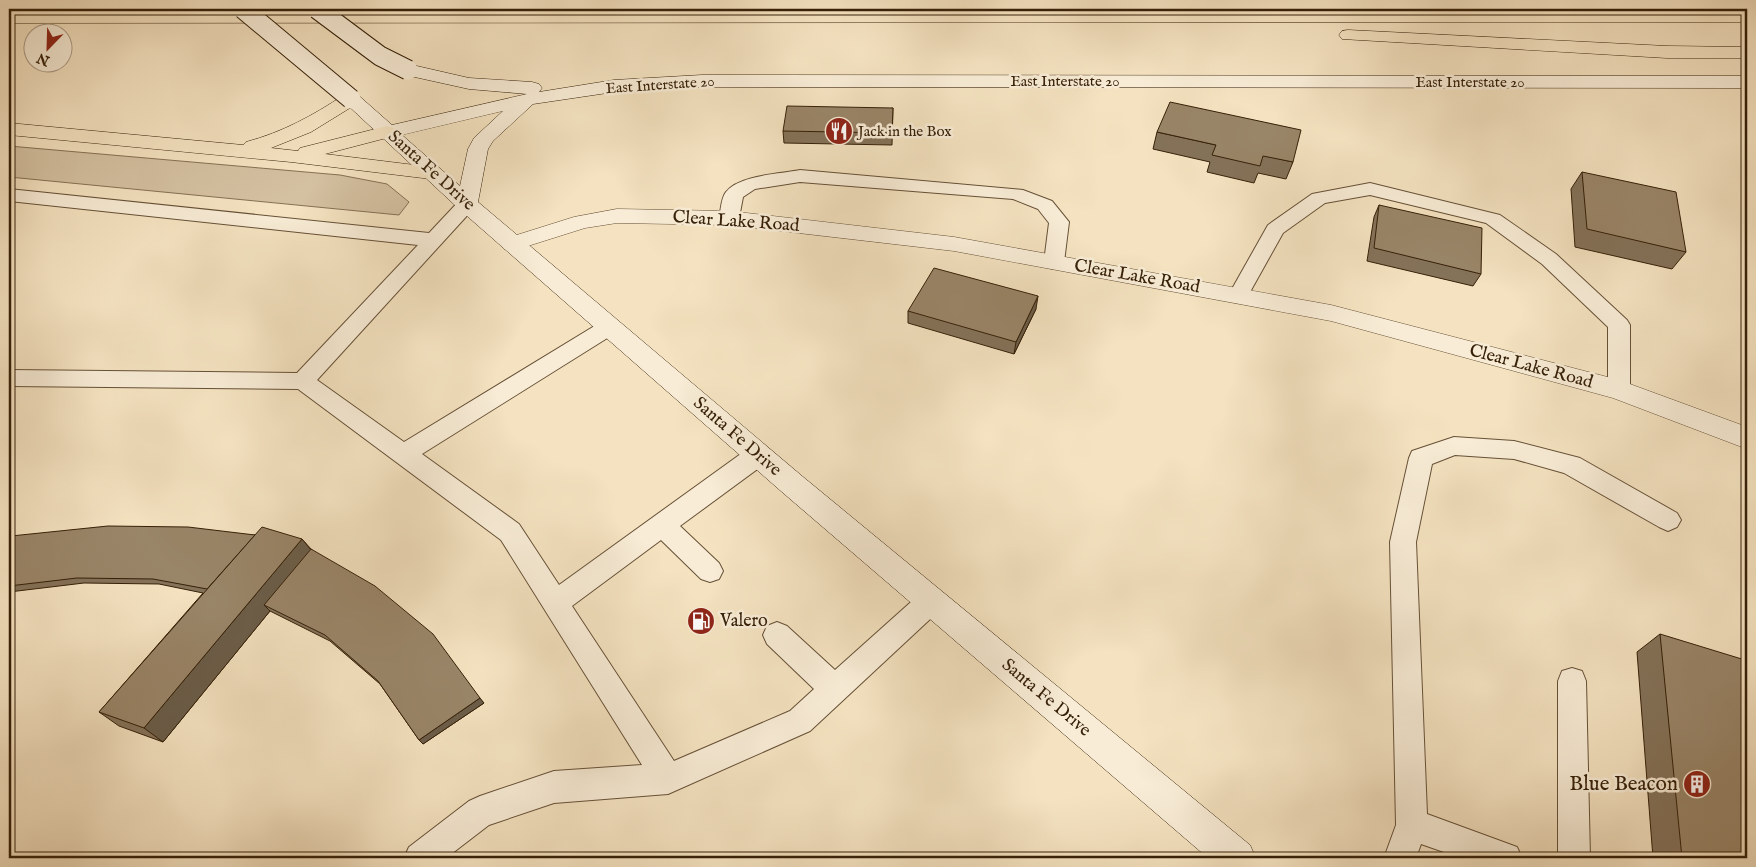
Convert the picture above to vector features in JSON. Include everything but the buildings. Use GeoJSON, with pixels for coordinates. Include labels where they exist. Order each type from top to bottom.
{"type":"FeatureCollection","features":[{"type":"Feature","properties":{"kind":"highway"},"geometry":{"type":"LineString","coordinates":[[9,18],[1187,19],[1747,17]]}},
{"type":"Feature","properties":{"kind":"highway"},"geometry":{"type":"LineString","coordinates":[[1187,19],[1293,33],[1667,52],[1747,53]]}},
{"type":"Feature","properties":{"kind":"highway"},"geometry":{"type":"LineString","coordinates":[[232,150],[278,140],[300,131],[351,99]]}},
{"type":"Feature","properties":{"kind":"highway"},"geometry":{"type":"LineString","coordinates":[[9,129],[292,156],[431,172]]}},
{"type":"Feature","properties":{"kind":"highway"},"geometry":{"type":"LineString","coordinates":[[292,156],[387,132]]}},
{"type":"Feature","properties":{"kind":"main road","name":"Santa Fe Drive"},"geometry":{"type":"LineString","coordinates":[[242,9],[351,99],[466,204],[758,455],[1237,858]]}},
{"type":"Feature","properties":{"kind":"main road"},"geometry":{"type":"LineString","coordinates":[[317,9],[380,56],[408,70],[446,81],[499,88],[614,86]]}},
{"type":"Feature","properties":{"kind":"main road","name":"East Interstate 20"},"geometry":{"type":"LineString","coordinates":[[387,132],[529,99],[614,86],[702,81],[1747,82]]}},
{"type":"Feature","properties":{"kind":"main road"},"geometry":{"type":"LineString","coordinates":[[466,204],[478,149],[484,138],[529,99]]}},
{"type":"Feature","properties":{"kind":"main road","name":"Clear Lake Road"},"geometry":{"type":"LineString","coordinates":[[512,244],[582,222],[617,216],[729,218],[954,244],[1332,313],[1620,390],[1747,438]]}},
{"type":"Feature","properties":{"kind":"lane"},"geometry":{"type":"LineString","coordinates":[[729,218],[734,194],[750,184],[800,176],[1016,194],[1045,205],[1059,222],[1054,262]]}},
{"type":"Feature","properties":{"kind":"lane"},"geometry":{"type":"LineString","coordinates":[[1238,296],[1275,229],[1319,198],[1370,189],[1493,218],[1549,259],[1619,325],[1620,390]]}},
{"type":"Feature","properties":{"kind":"lane"},"geometry":{"type":"LineString","coordinates":[[9,195],[432,240]]}},
{"type":"Feature","properties":{"kind":"lane"},"geometry":{"type":"LineString","coordinates":[[304,381],[466,204]]}},
{"type":"Feature","properties":{"kind":"lane"},"geometry":{"type":"LineString","coordinates":[[403,454],[609,327]]}},
{"type":"Feature","properties":{"kind":"lane"},"geometry":{"type":"LineString","coordinates":[[9,378],[304,381],[510,532],[668,779]]}},
{"type":"Feature","properties":{"kind":"lane"},"geometry":{"type":"LineString","coordinates":[[1400,858],[1412,825],[1403,542],[1421,458],[1454,446],[1514,450],[1571,465],[1668,520]]}},
{"type":"Feature","properties":{"kind":"lane"},"geometry":{"type":"LineString","coordinates":[[556,603],[758,455]]}},
{"type":"Feature","properties":{"kind":"lane"},"geometry":{"type":"LineString","coordinates":[[662,525],[710,570]]}},
{"type":"Feature","properties":{"kind":"lane"},"geometry":{"type":"LineString","coordinates":[[420,858],[480,812],[554,787],[668,779],[800,721],[931,601]]}},
{"type":"Feature","properties":{"kind":"lane"},"geometry":{"type":"LineString","coordinates":[[777,635],[835,689]]}},
{"type":"Feature","properties":{"kind":"lane"},"geometry":{"type":"LineString","coordinates":[[1572,681],[1574,858]]}},
{"type":"Feature","properties":{"kind":"lane"},"geometry":{"type":"LineString","coordinates":[[1412,825],[1506,858]]}},
{"type":"Feature","properties":{"kind":"shaded area"},"geometry":{"type":"Polygon","coordinates":[[[9,146],[340,175],[387,184],[409,202],[399,215],[9,177],[9,146]]]}},
{"type":"Feature","properties":{"kind":"place","name":"Jack in the Box"},"geometry":{"type":"Point","coordinates":[839,131]}},
{"type":"Feature","properties":{"kind":"place","name":"Valero"},"geometry":{"type":"Point","coordinates":[701,621]}},
{"type":"Feature","properties":{"kind":"place","name":"Blue Beacon"},"geometry":{"type":"Point","coordinates":[1697,784]}}]}
